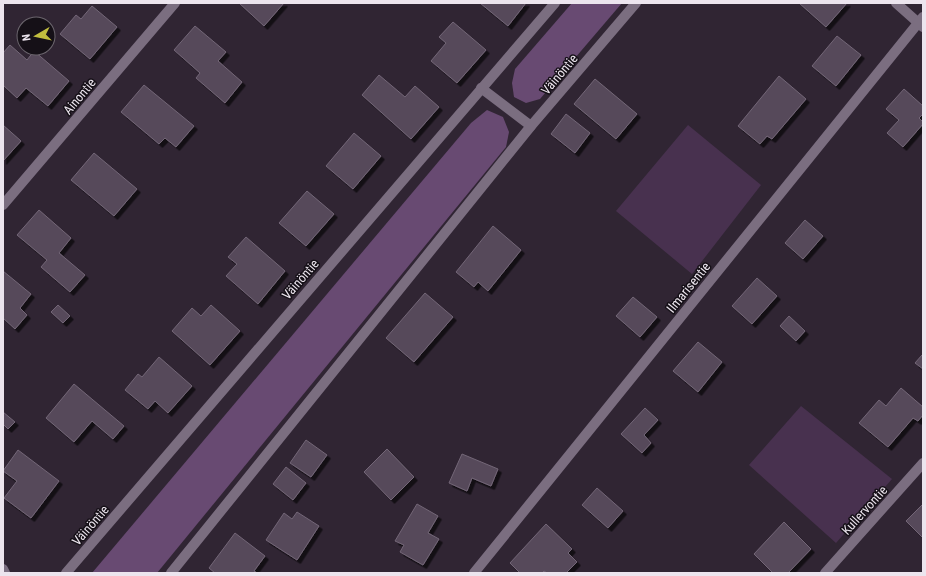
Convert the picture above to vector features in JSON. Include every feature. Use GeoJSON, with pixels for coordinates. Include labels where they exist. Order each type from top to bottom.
{"type":"FeatureCollection","features":[{"type":"Feature","properties":{"kind":"street","name":"Ainontie"},"geometry":{"type":"LineString","coordinates":[[3,205],[175,3]]}},
{"type":"Feature","properties":{"kind":"street","name":"Väinöntie"},"geometry":{"type":"LineString","coordinates":[[66,573],[555,3]]}},
{"type":"Feature","properties":{"kind":"street","name":"Väinöntie"},"geometry":{"type":"LineString","coordinates":[[171,573],[531,126],[636,3]]}},
{"type":"Feature","properties":{"kind":"street"},"geometry":{"type":"LineString","coordinates":[[896,3],[921,23]]}},
{"type":"Feature","properties":{"kind":"street","name":"Ilmarisentie"},"geometry":{"type":"LineString","coordinates":[[474,573],[921,23]]}},
{"type":"Feature","properties":{"kind":"street"},"geometry":{"type":"LineString","coordinates":[[481,88],[531,126]]}},
{"type":"Feature","properties":{"kind":"street","name":"Kullervontie"},"geometry":{"type":"LineString","coordinates":[[825,573],[923,463]]}},
{"type":"Feature","properties":{"kind":"street"},"geometry":{"type":"LineString","coordinates":[[3,569],[5,573]]}},
{"type":"Feature","properties":{"kind":"shaded area"},"geometry":{"type":"Polygon","coordinates":[[[572,3],[622,3],[540,99],[526,103],[514,97],[512,83],[515,69],[572,3]]]}},
{"type":"Feature","properties":{"kind":"shaded area"},"geometry":{"type":"Polygon","coordinates":[[[487,110],[503,117],[509,132],[506,147],[157,573],[92,573],[471,123],[487,110]]]}},
{"type":"Feature","properties":{"kind":"shaded area"},"geometry":{"type":"Polygon","coordinates":[[[688,125],[761,185],[692,274],[616,211],[688,125]]]}},
{"type":"Feature","properties":{"kind":"shaded area"},"geometry":{"type":"Polygon","coordinates":[[[801,406],[892,479],[836,543],[749,465],[801,406]]]}},
{"type":"Feature","properties":{"kind":"building"},"geometry":{"type":"Polygon","coordinates":[[[239,3],[284,3],[264,26],[239,3]]]}},
{"type":"Feature","properties":{"kind":"building"},"geometry":{"type":"Polygon","coordinates":[[[480,3],[526,3],[508,26],[480,3]]]}},
{"type":"Feature","properties":{"kind":"building"},"geometry":{"type":"Polygon","coordinates":[[[799,3],[847,3],[826,27],[799,3]]]}},
{"type":"Feature","properties":{"kind":"building"},"geometry":{"type":"Polygon","coordinates":[[[92,6],[117,27],[90,59],[60,34],[76,15],[81,19],[92,6]]]}},
{"type":"Feature","properties":{"kind":"building"},"geometry":{"type":"Polygon","coordinates":[[[453,22],[486,50],[457,83],[431,61],[446,43],[439,37],[453,22]]]}},
{"type":"Feature","properties":{"kind":"building"},"geometry":{"type":"Polygon","coordinates":[[[195,26],[226,52],[218,61],[242,82],[225,103],[196,78],[200,73],[174,50],[195,26]]]}},
{"type":"Feature","properties":{"kind":"building"},"geometry":{"type":"Polygon","coordinates":[[[837,36],[861,55],[836,86],[812,66],[837,36]]]}},
{"type":"Feature","properties":{"kind":"building"},"geometry":{"type":"Polygon","coordinates":[[[10,45],[16,50],[16,56],[22,56],[27,60],[30,56],[40,56],[69,81],[48,106],[26,88],[17,98],[3,85],[3,53],[10,45]]]}},
{"type":"Feature","properties":{"kind":"building"},"geometry":{"type":"Polygon","coordinates":[[[379,75],[405,97],[415,86],[439,107],[411,139],[362,95],[379,75]]]}},
{"type":"Feature","properties":{"kind":"building"},"geometry":{"type":"Polygon","coordinates":[[[779,76],[806,99],[772,139],[767,136],[760,144],[738,126],[779,76]]]}},
{"type":"Feature","properties":{"kind":"building"},"geometry":{"type":"Polygon","coordinates":[[[595,79],[637,114],[616,139],[574,104],[595,79]]]}},
{"type":"Feature","properties":{"kind":"building"},"geometry":{"type":"Polygon","coordinates":[[[144,85],[194,126],[176,147],[165,138],[159,144],[121,112],[144,85]]]}},
{"type":"Feature","properties":{"kind":"building"},"geometry":{"type":"Polygon","coordinates":[[[904,89],[923,106],[923,114],[919,118],[923,124],[903,147],[887,133],[899,120],[886,109],[904,89]]]}},
{"type":"Feature","properties":{"kind":"building"},"geometry":{"type":"Polygon","coordinates":[[[566,114],[590,133],[575,153],[551,134],[566,114]]]}},
{"type":"Feature","properties":{"kind":"building"},"geometry":{"type":"Polygon","coordinates":[[[3,125],[21,141],[3,161],[3,125]]]}},
{"type":"Feature","properties":{"kind":"building"},"geometry":{"type":"Polygon","coordinates":[[[354,133],[381,156],[353,189],[326,166],[354,133]]]}},
{"type":"Feature","properties":{"kind":"building"},"geometry":{"type":"Polygon","coordinates":[[[94,153],[137,189],[114,216],[71,180],[94,153]]]}},
{"type":"Feature","properties":{"kind":"building"},"geometry":{"type":"Polygon","coordinates":[[[307,191],[334,214],[306,246],[279,223],[307,191]]]}},
{"type":"Feature","properties":{"kind":"building"},"geometry":{"type":"Polygon","coordinates":[[[39,210],[71,238],[59,253],[85,275],[70,292],[41,267],[47,260],[17,235],[39,210]]]}},
{"type":"Feature","properties":{"kind":"building"},"geometry":{"type":"Polygon","coordinates":[[[805,220],[823,236],[803,259],[785,243],[805,220]]]}},
{"type":"Feature","properties":{"kind":"building"},"geometry":{"type":"Polygon","coordinates":[[[493,226],[521,250],[488,291],[478,282],[474,287],[456,272],[493,226]]]}},
{"type":"Feature","properties":{"kind":"building"},"geometry":{"type":"Polygon","coordinates":[[[246,237],[285,271],[258,304],[226,276],[237,264],[228,257],[246,237]]]}},
{"type":"Feature","properties":{"kind":"building"},"geometry":{"type":"Polygon","coordinates":[[[3,271],[31,294],[20,308],[27,315],[15,329],[3,318],[3,271]]]}},
{"type":"Feature","properties":{"kind":"building"},"geometry":{"type":"Polygon","coordinates":[[[757,278],[777,296],[752,324],[732,306],[757,278]]]}},
{"type":"Feature","properties":{"kind":"building"},"geometry":{"type":"Polygon","coordinates":[[[425,293],[453,317],[414,362],[386,338],[425,293]]]}},
{"type":"Feature","properties":{"kind":"building"},"geometry":{"type":"Polygon","coordinates":[[[633,297],[657,317],[640,337],[616,316],[633,297]]]}},
{"type":"Feature","properties":{"kind":"building"},"geometry":{"type":"Polygon","coordinates":[[[58,305],[70,316],[63,323],[51,312],[58,305]]]}},
{"type":"Feature","properties":{"kind":"building"},"geometry":{"type":"Polygon","coordinates":[[[211,305],[240,331],[210,365],[172,331],[192,308],[201,316],[211,305]]]}},
{"type":"Feature","properties":{"kind":"building"},"geometry":{"type":"Polygon","coordinates":[[[789,316],[805,331],[796,341],[780,326],[789,316]]]}},
{"type":"Feature","properties":{"kind":"building"},"geometry":{"type":"Polygon","coordinates":[[[698,342],[722,362],[698,392],[673,371],[698,342]]]}},
{"type":"Feature","properties":{"kind":"building"},"geometry":{"type":"Polygon","coordinates":[[[922,355],[923,356],[923,369],[915,363],[922,355]]]}},
{"type":"Feature","properties":{"kind":"building"},"geometry":{"type":"Polygon","coordinates":[[[159,357],[192,386],[168,413],[155,401],[148,409],[125,390],[138,374],[142,377],[159,357]]]}},
{"type":"Feature","properties":{"kind":"building"},"geometry":{"type":"Polygon","coordinates":[[[74,384],[124,426],[113,439],[92,421],[74,442],[46,418],[74,384]]]}},
{"type":"Feature","properties":{"kind":"building"},"geometry":{"type":"Polygon","coordinates":[[[901,388],[923,407],[923,415],[918,421],[913,418],[888,447],[859,423],[879,400],[886,406],[901,388]]]}},
{"type":"Feature","properties":{"kind":"building"},"geometry":{"type":"Polygon","coordinates":[[[645,408],[658,420],[644,435],[651,443],[642,453],[621,434],[645,408]]]}},
{"type":"Feature","properties":{"kind":"building"},"geometry":{"type":"Polygon","coordinates":[[[3,412],[15,422],[8,429],[3,424],[3,412]]]}},
{"type":"Feature","properties":{"kind":"building"},"geometry":{"type":"Polygon","coordinates":[[[306,440],[327,455],[311,477],[290,463],[306,440]]]}},
{"type":"Feature","properties":{"kind":"building"},"geometry":{"type":"Polygon","coordinates":[[[387,449],[414,477],[391,500],[364,472],[387,449]]]}},
{"type":"Feature","properties":{"kind":"building"},"geometry":{"type":"Polygon","coordinates":[[[18,450],[59,481],[31,518],[4,498],[17,481],[3,471],[18,450]]]}},
{"type":"Feature","properties":{"kind":"building"},"geometry":{"type":"Polygon","coordinates":[[[462,454],[498,469],[491,486],[472,478],[467,491],[449,483],[462,454]]]}},
{"type":"Feature","properties":{"kind":"building"},"geometry":{"type":"Polygon","coordinates":[[[286,467],[306,483],[293,500],[273,484],[286,467]]]}},
{"type":"Feature","properties":{"kind":"building"},"geometry":{"type":"Polygon","coordinates":[[[597,488],[623,511],[608,528],[582,505],[597,488]]]}},
{"type":"Feature","properties":{"kind":"building"},"geometry":{"type":"Polygon","coordinates":[[[417,504],[438,516],[428,533],[439,539],[423,565],[400,552],[404,545],[395,541],[417,504]]]}},
{"type":"Feature","properties":{"kind":"building"},"geometry":{"type":"Polygon","coordinates":[[[923,504],[923,538],[906,521],[923,504]]]}},
{"type":"Feature","properties":{"kind":"building"},"geometry":{"type":"Polygon","coordinates":[[[297,512],[319,526],[297,560],[266,540],[284,513],[292,519],[297,512]]]}},
{"type":"Feature","properties":{"kind":"building"},"geometry":{"type":"Polygon","coordinates":[[[784,522],[811,549],[788,573],[773,573],[754,554],[784,522]]]}},
{"type":"Feature","properties":{"kind":"building"},"geometry":{"type":"Polygon","coordinates":[[[546,524],[572,549],[568,553],[577,562],[566,573],[547,573],[544,571],[542,573],[520,573],[510,563],[546,524]]]}},
{"type":"Feature","properties":{"kind":"building"},"geometry":{"type":"Polygon","coordinates":[[[235,533],[265,556],[254,571],[257,573],[215,573],[209,568],[235,533]]]}}]}
